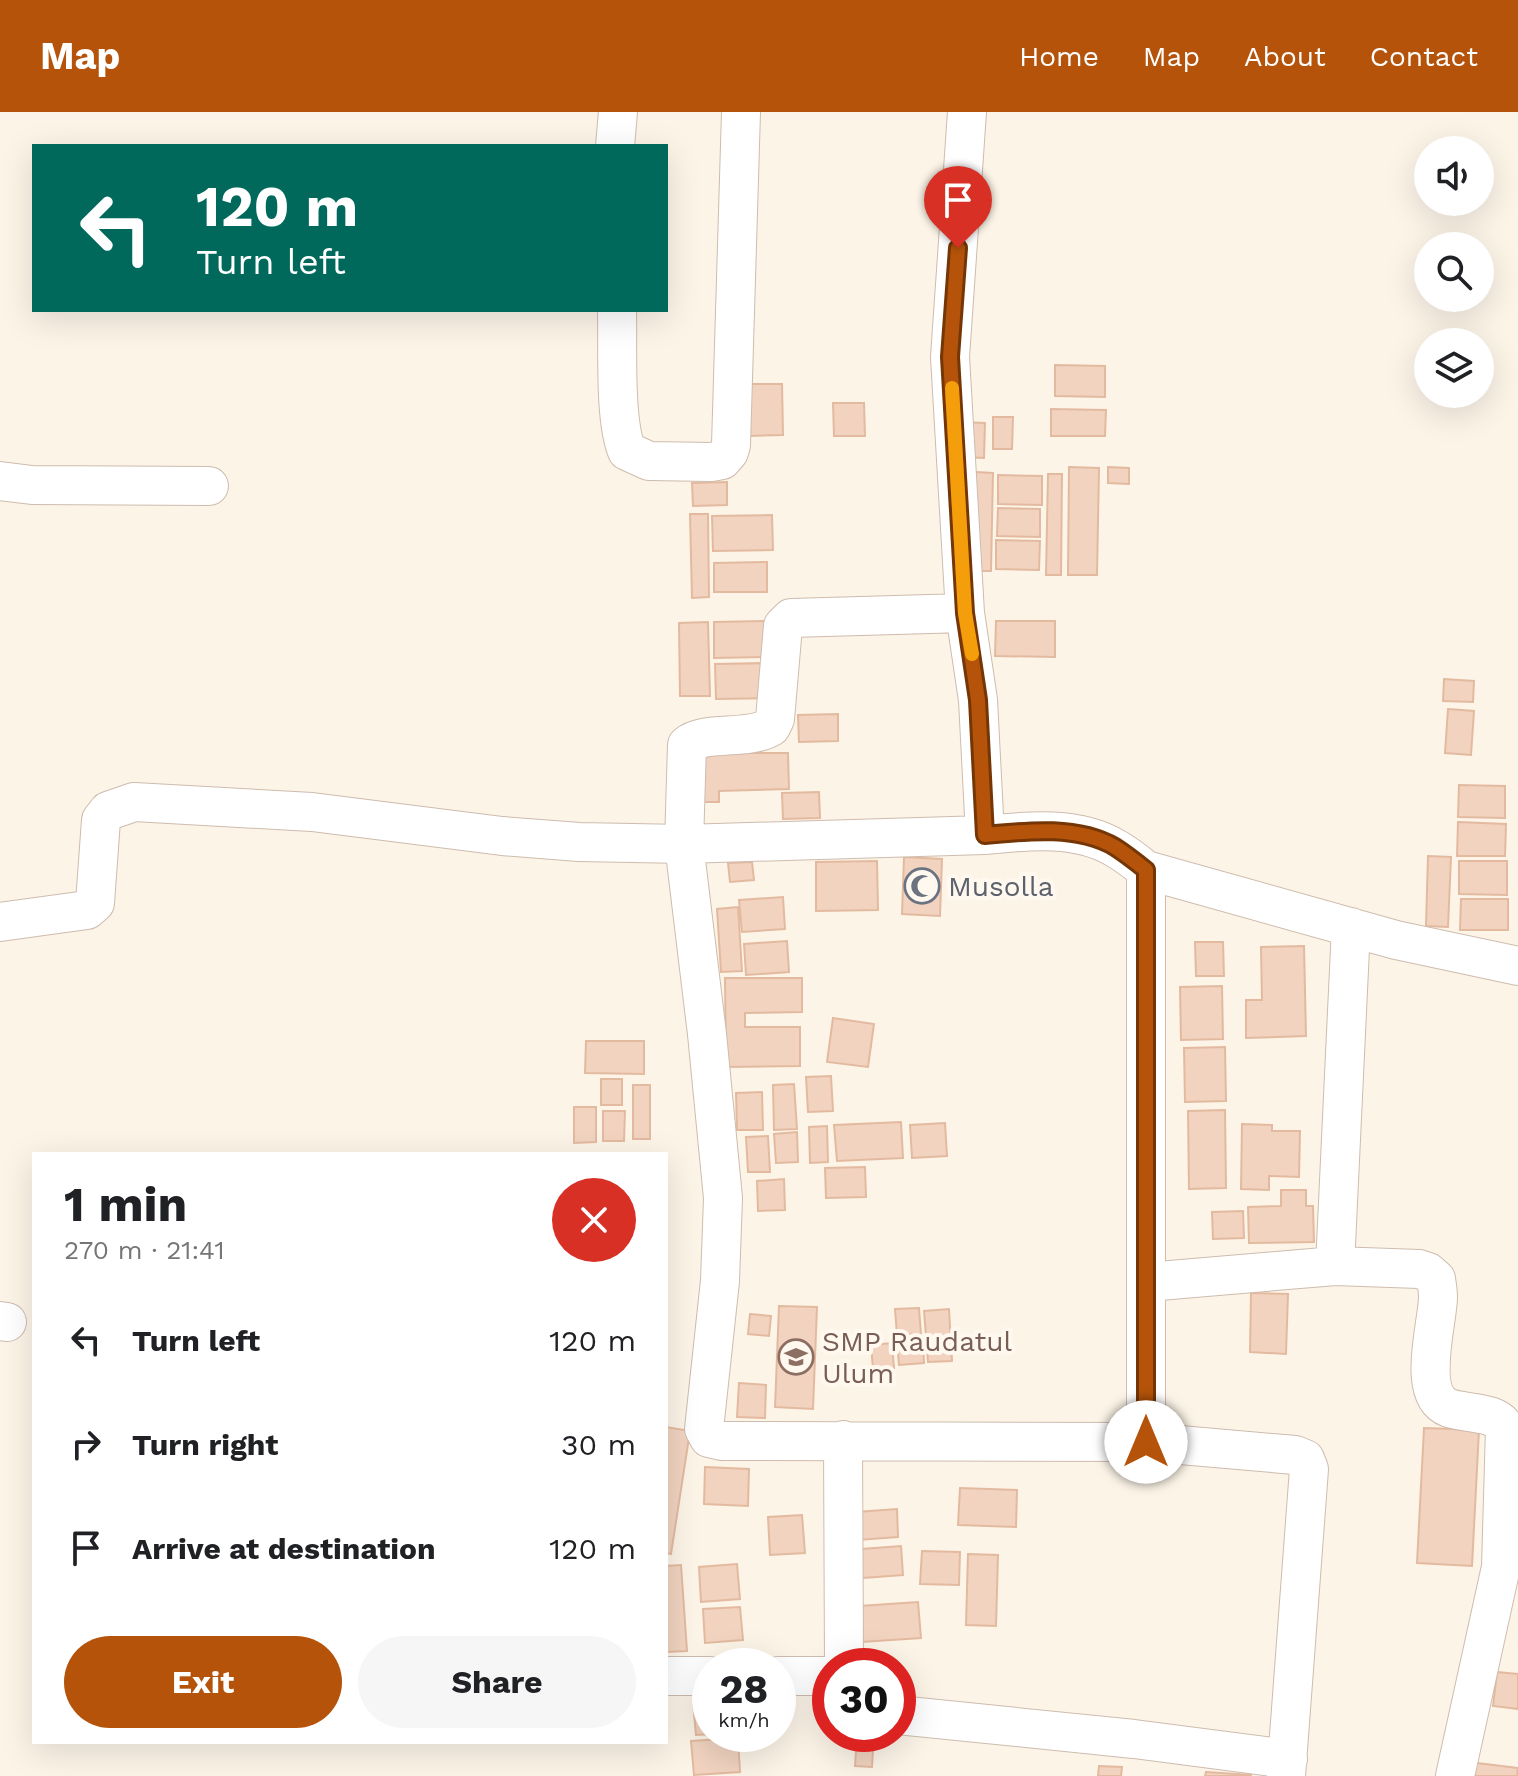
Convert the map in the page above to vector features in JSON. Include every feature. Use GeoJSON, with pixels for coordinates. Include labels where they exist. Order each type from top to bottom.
{"type":"FeatureCollection","features":[{"type":"Feature","properties":{"kind":"street"},"geometry":{"type":"LineString","coordinates":[[615,144],[618,112]]}},
{"type":"Feature","properties":{"kind":"street"},"geometry":{"type":"LineString","coordinates":[[617,312],[620,420],[627,451],[649,461],[722,460],[731,445],[741,112]]}},
{"type":"Feature","properties":{"kind":"street"},"geometry":{"type":"LineString","coordinates":[[967,112],[950,357],[965,613],[978,700],[985,835]]}},
{"type":"Feature","properties":{"kind":"street"},"geometry":{"type":"LineString","coordinates":[[0,481],[32,485],[209,486]]}},
{"type":"Feature","properties":{"kind":"street"},"geometry":{"type":"LineString","coordinates":[[916,1717],[1134,1739],[1287,1767],[1309,1469],[1305,1459],[1295,1455],[1146,1442],[722,1441],[709,1438],[704,1429],[720,1281],[723,1198],[684,844],[687,745],[692,740],[749,736],[771,727],[775,719],[783,626],[791,618],[965,613]]}},
{"type":"Feature","properties":{"kind":"street"},"geometry":{"type":"LineString","coordinates":[[0,922],[87,910],[95,903],[101,820],[108,811],[134,802],[312,812],[502,836],[579,842],[684,844],[1032,831],[1079,834],[1113,846],[1146,870],[1396,940],[1518,966]]}},
{"type":"Feature","properties":{"kind":"street"},"geometry":{"type":"LineString","coordinates":[[1146,870],[1146,1442]]}},
{"type":"Feature","properties":{"kind":"street"},"geometry":{"type":"LineString","coordinates":[[1335,1266],[1351,927]]}},
{"type":"Feature","properties":{"kind":"street"},"geometry":{"type":"LineString","coordinates":[[1147,1282],[1335,1266],[1419,1269],[1436,1279],[1438,1297],[1430,1375],[1438,1400],[1446,1407],[1497,1418],[1505,1428],[1501,1567],[1455,1776]]}},
{"type":"Feature","properties":{"kind":"street"},"geometry":{"type":"LineString","coordinates":[[843,1440],[844,1648]]}},
{"type":"Feature","properties":{"kind":"street"},"geometry":{"type":"LineString","coordinates":[[668,1676],[692,1676]]}},
{"type":"Feature","properties":{"kind":"building"},"geometry":{"type":"Polygon","coordinates":[[[1055,365],[1105,366],[1105,397],[1055,396],[1055,365]]]}},
{"type":"Feature","properties":{"kind":"building"},"geometry":{"type":"Polygon","coordinates":[[[748,384],[782,384],[783,435],[749,436],[748,384]]]}},
{"type":"Feature","properties":{"kind":"building"},"geometry":{"type":"Polygon","coordinates":[[[833,403],[864,403],[865,436],[834,436],[833,403]]]}},
{"type":"Feature","properties":{"kind":"building"},"geometry":{"type":"Polygon","coordinates":[[[1051,409],[1106,410],[1105,436],[1051,436],[1051,409]]]}},
{"type":"Feature","properties":{"kind":"building"},"geometry":{"type":"Polygon","coordinates":[[[993,417],[1013,417],[1012,449],[993,449],[993,417]]]}},
{"type":"Feature","properties":{"kind":"building"},"geometry":{"type":"Polygon","coordinates":[[[961,422],[985,423],[984,458],[961,457],[961,422]]]}},
{"type":"Feature","properties":{"kind":"building"},"geometry":{"type":"Polygon","coordinates":[[[1069,467],[1099,468],[1097,575],[1068,575],[1069,467]]]}},
{"type":"Feature","properties":{"kind":"building"},"geometry":{"type":"Polygon","coordinates":[[[1108,467],[1129,468],[1129,484],[1108,483],[1108,467]]]}},
{"type":"Feature","properties":{"kind":"building"},"geometry":{"type":"Polygon","coordinates":[[[976,472],[993,473],[991,571],[975,571],[976,472]]]}},
{"type":"Feature","properties":{"kind":"building"},"geometry":{"type":"Polygon","coordinates":[[[1048,474],[1062,474],[1061,575],[1046,575],[1048,474]]]}},
{"type":"Feature","properties":{"kind":"building"},"geometry":{"type":"Polygon","coordinates":[[[998,475],[1042,476],[1042,505],[998,504],[998,475]]]}},
{"type":"Feature","properties":{"kind":"building"},"geometry":{"type":"Polygon","coordinates":[[[727,482],[727,505],[693,506],[692,483],[727,482]]]}},
{"type":"Feature","properties":{"kind":"building"},"geometry":{"type":"Polygon","coordinates":[[[998,508],[1040,509],[1040,537],[997,536],[998,508]]]}},
{"type":"Feature","properties":{"kind":"building"},"geometry":{"type":"Polygon","coordinates":[[[690,514],[708,514],[709,597],[692,598],[690,514]]]}},
{"type":"Feature","properties":{"kind":"building"},"geometry":{"type":"Polygon","coordinates":[[[772,515],[773,550],[713,551],[712,516],[772,515]]]}},
{"type":"Feature","properties":{"kind":"building"},"geometry":{"type":"Polygon","coordinates":[[[996,540],[1040,541],[1039,570],[996,569],[996,540]]]}},
{"type":"Feature","properties":{"kind":"building"},"geometry":{"type":"Polygon","coordinates":[[[767,562],[767,592],[714,592],[714,563],[767,562]]]}},
{"type":"Feature","properties":{"kind":"building"},"geometry":{"type":"Polygon","coordinates":[[[767,621],[768,657],[714,658],[714,622],[767,621]]]}},
{"type":"Feature","properties":{"kind":"building"},"geometry":{"type":"Polygon","coordinates":[[[996,621],[1055,621],[1055,657],[995,656],[996,621]]]}},
{"type":"Feature","properties":{"kind":"building"},"geometry":{"type":"Polygon","coordinates":[[[708,622],[710,696],[680,696],[679,623],[708,622]]]}},
{"type":"Feature","properties":{"kind":"building"},"geometry":{"type":"Polygon","coordinates":[[[771,663],[771,698],[716,699],[715,664],[771,663]]]}},
{"type":"Feature","properties":{"kind":"building"},"geometry":{"type":"Polygon","coordinates":[[[1444,679],[1474,681],[1473,702],[1443,701],[1444,679]]]}},
{"type":"Feature","properties":{"kind":"building"},"geometry":{"type":"Polygon","coordinates":[[[1448,709],[1474,711],[1471,755],[1445,753],[1448,709]]]}},
{"type":"Feature","properties":{"kind":"building"},"geometry":{"type":"Polygon","coordinates":[[[838,714],[838,741],[799,742],[798,715],[838,714]]]}},
{"type":"Feature","properties":{"kind":"building"},"geometry":{"type":"Polygon","coordinates":[[[700,753],[788,753],[789,789],[719,791],[719,802],[701,802],[700,753]]]}},
{"type":"Feature","properties":{"kind":"building"},"geometry":{"type":"Polygon","coordinates":[[[1459,785],[1505,786],[1505,818],[1458,817],[1459,785]]]}},
{"type":"Feature","properties":{"kind":"building"},"geometry":{"type":"Polygon","coordinates":[[[819,792],[820,818],[783,819],[782,793],[819,792]]]}},
{"type":"Feature","properties":{"kind":"building"},"geometry":{"type":"Polygon","coordinates":[[[1458,822],[1506,824],[1505,856],[1457,856],[1458,822]]]}},
{"type":"Feature","properties":{"kind":"building"},"geometry":{"type":"Polygon","coordinates":[[[1428,856],[1451,857],[1448,927],[1426,926],[1428,856]]]}},
{"type":"Feature","properties":{"kind":"building","name":"Musolla"},"geometry":{"type":"Polygon","coordinates":[[[904,857],[942,859],[940,916],[902,914],[904,857]]]}},
{"type":"Feature","properties":{"kind":"building"},"geometry":{"type":"Polygon","coordinates":[[[877,861],[878,910],[816,911],[816,862],[877,861]]]}},
{"type":"Feature","properties":{"kind":"building"},"geometry":{"type":"Polygon","coordinates":[[[1459,861],[1507,861],[1507,895],[1459,894],[1459,861]]]}},
{"type":"Feature","properties":{"kind":"building"},"geometry":{"type":"Polygon","coordinates":[[[752,862],[754,880],[730,882],[728,863],[752,862]]]}},
{"type":"Feature","properties":{"kind":"building"},"geometry":{"type":"Polygon","coordinates":[[[783,897],[785,929],[742,932],[739,900],[783,897]]]}},
{"type":"Feature","properties":{"kind":"building"},"geometry":{"type":"Polygon","coordinates":[[[1461,899],[1508,899],[1508,930],[1460,930],[1461,899]]]}},
{"type":"Feature","properties":{"kind":"building"},"geometry":{"type":"Polygon","coordinates":[[[738,907],[742,971],[721,972],[717,909],[738,907]]]}},
{"type":"Feature","properties":{"kind":"building"},"geometry":{"type":"Polygon","coordinates":[[[787,941],[789,972],[746,975],[744,944],[787,941]]]}},
{"type":"Feature","properties":{"kind":"building"},"geometry":{"type":"Polygon","coordinates":[[[1195,942],[1223,942],[1224,976],[1196,976],[1195,942]]]}},
{"type":"Feature","properties":{"kind":"building"},"geometry":{"type":"Polygon","coordinates":[[[1304,946],[1306,1036],[1246,1038],[1246,1000],[1262,1000],[1261,947],[1304,946]]]}},
{"type":"Feature","properties":{"kind":"building"},"geometry":{"type":"Polygon","coordinates":[[[725,978],[802,978],[802,1012],[745,1013],[745,1027],[800,1027],[800,1066],[726,1067],[725,978]]]}},
{"type":"Feature","properties":{"kind":"building"},"geometry":{"type":"Polygon","coordinates":[[[1222,986],[1223,1039],[1181,1040],[1180,987],[1222,986]]]}},
{"type":"Feature","properties":{"kind":"building"},"geometry":{"type":"Polygon","coordinates":[[[833,1018],[874,1024],[868,1067],[827,1062],[833,1018]]]}},
{"type":"Feature","properties":{"kind":"building"},"geometry":{"type":"Polygon","coordinates":[[[586,1041],[644,1041],[644,1074],[585,1073],[586,1041]]]}},
{"type":"Feature","properties":{"kind":"building"},"geometry":{"type":"Polygon","coordinates":[[[1225,1047],[1226,1101],[1185,1102],[1184,1048],[1225,1047]]]}},
{"type":"Feature","properties":{"kind":"building"},"geometry":{"type":"Polygon","coordinates":[[[831,1076],[833,1111],[808,1112],[806,1077],[831,1076]]]}},
{"type":"Feature","properties":{"kind":"building"},"geometry":{"type":"Polygon","coordinates":[[[601,1079],[622,1079],[622,1105],[601,1105],[601,1079]]]}},
{"type":"Feature","properties":{"kind":"building"},"geometry":{"type":"Polygon","coordinates":[[[794,1084],[797,1129],[774,1130],[773,1085],[794,1084]]]}},
{"type":"Feature","properties":{"kind":"building"},"geometry":{"type":"Polygon","coordinates":[[[633,1085],[650,1085],[650,1139],[633,1139],[633,1085]]]}},
{"type":"Feature","properties":{"kind":"building"},"geometry":{"type":"Polygon","coordinates":[[[762,1092],[763,1130],[737,1130],[736,1093],[762,1092]]]}},
{"type":"Feature","properties":{"kind":"building"},"geometry":{"type":"Polygon","coordinates":[[[574,1107],[596,1107],[596,1142],[574,1143],[574,1107]]]}},
{"type":"Feature","properties":{"kind":"building"},"geometry":{"type":"Polygon","coordinates":[[[1225,1110],[1226,1188],[1189,1189],[1188,1111],[1225,1110]]]}},
{"type":"Feature","properties":{"kind":"building"},"geometry":{"type":"Polygon","coordinates":[[[603,1111],[625,1111],[624,1141],[603,1141],[603,1111]]]}},
{"type":"Feature","properties":{"kind":"building"},"geometry":{"type":"Polygon","coordinates":[[[901,1122],[903,1158],[837,1161],[834,1125],[901,1122]]]}},
{"type":"Feature","properties":{"kind":"building"},"geometry":{"type":"Polygon","coordinates":[[[945,1123],[947,1156],[912,1158],[910,1125],[945,1123]]]}},
{"type":"Feature","properties":{"kind":"building"},"geometry":{"type":"Polygon","coordinates":[[[1242,1124],[1272,1125],[1272,1131],[1300,1131],[1299,1177],[1269,1176],[1269,1190],[1241,1189],[1242,1124]]]}},
{"type":"Feature","properties":{"kind":"building"},"geometry":{"type":"Polygon","coordinates":[[[827,1126],[828,1162],[810,1163],[809,1127],[827,1126]]]}},
{"type":"Feature","properties":{"kind":"building"},"geometry":{"type":"Polygon","coordinates":[[[797,1132],[798,1162],[776,1163],[774,1134],[797,1132]]]}},
{"type":"Feature","properties":{"kind":"building"},"geometry":{"type":"Polygon","coordinates":[[[768,1136],[770,1172],[748,1172],[746,1137],[768,1136]]]}},
{"type":"Feature","properties":{"kind":"building"},"geometry":{"type":"Polygon","coordinates":[[[865,1167],[866,1197],[826,1198],[825,1168],[865,1167]]]}},
{"type":"Feature","properties":{"kind":"building"},"geometry":{"type":"Polygon","coordinates":[[[784,1179],[785,1210],[758,1211],[757,1181],[784,1179]]]}},
{"type":"Feature","properties":{"kind":"building"},"geometry":{"type":"Polygon","coordinates":[[[1281,1190],[1306,1190],[1306,1206],[1313,1206],[1314,1242],[1249,1243],[1248,1207],[1281,1206],[1281,1190]]]}},
{"type":"Feature","properties":{"kind":"building"},"geometry":{"type":"Polygon","coordinates":[[[1243,1211],[1244,1238],[1213,1239],[1212,1212],[1243,1211]]]}},
{"type":"Feature","properties":{"kind":"building"},"geometry":{"type":"Polygon","coordinates":[[[1251,1293],[1288,1294],[1286,1354],[1250,1352],[1251,1293]]]}},
{"type":"Feature","properties":{"kind":"building","name":"SMP Raudatul Ulum"},"geometry":{"type":"Polygon","coordinates":[[[779,1306],[817,1307],[813,1409],[775,1407],[779,1306]]]}},
{"type":"Feature","properties":{"kind":"building"},"geometry":{"type":"Polygon","coordinates":[[[919,1308],[921,1334],[897,1335],[895,1309],[919,1308]]]}},
{"type":"Feature","properties":{"kind":"building"},"geometry":{"type":"Polygon","coordinates":[[[949,1309],[952,1361],[928,1362],[924,1311],[949,1309]]]}},
{"type":"Feature","properties":{"kind":"building"},"geometry":{"type":"Polygon","coordinates":[[[750,1314],[771,1316],[769,1336],[748,1334],[750,1314]]]}},
{"type":"Feature","properties":{"kind":"building"},"geometry":{"type":"Polygon","coordinates":[[[923,1339],[924,1363],[899,1365],[897,1341],[923,1339]]]}},
{"type":"Feature","properties":{"kind":"building"},"geometry":{"type":"Polygon","coordinates":[[[892,1343],[894,1368],[873,1369],[871,1345],[892,1343]]]}},
{"type":"Feature","properties":{"kind":"building","name":"SMP Raudatul Ulum"},"geometry":{"type":"Polygon","coordinates":[[[739,1383],[766,1385],[765,1418],[737,1417],[739,1383]]]}},
{"type":"Feature","properties":{"kind":"building"},"geometry":{"type":"Polygon","coordinates":[[[668,1427],[690,1431],[671,1554],[668,1553],[668,1427]]]}},
{"type":"Feature","properties":{"kind":"building"},"geometry":{"type":"Polygon","coordinates":[[[1424,1428],[1479,1430],[1472,1566],[1417,1563],[1424,1428]]]}},
{"type":"Feature","properties":{"kind":"building"},"geometry":{"type":"Polygon","coordinates":[[[705,1467],[749,1469],[748,1506],[704,1504],[705,1467]]]}},
{"type":"Feature","properties":{"kind":"building"},"geometry":{"type":"Polygon","coordinates":[[[960,1488],[1017,1490],[1016,1527],[958,1525],[960,1488]]]}},
{"type":"Feature","properties":{"kind":"building"},"geometry":{"type":"Polygon","coordinates":[[[897,1509],[898,1537],[858,1540],[856,1512],[897,1509]]]}},
{"type":"Feature","properties":{"kind":"building"},"geometry":{"type":"Polygon","coordinates":[[[802,1515],[805,1553],[770,1555],[768,1517],[802,1515]]]}},
{"type":"Feature","properties":{"kind":"building"},"geometry":{"type":"Polygon","coordinates":[[[901,1546],[903,1575],[850,1579],[848,1550],[901,1546]]]}},
{"type":"Feature","properties":{"kind":"building"},"geometry":{"type":"Polygon","coordinates":[[[922,1551],[960,1552],[959,1585],[920,1584],[922,1551]]]}},
{"type":"Feature","properties":{"kind":"building"},"geometry":{"type":"Polygon","coordinates":[[[968,1554],[998,1555],[996,1626],[966,1625],[968,1554]]]}},
{"type":"Feature","properties":{"kind":"building"},"geometry":{"type":"Polygon","coordinates":[[[737,1564],[740,1599],[701,1602],[699,1567],[737,1564]]]}},
{"type":"Feature","properties":{"kind":"building"},"geometry":{"type":"Polygon","coordinates":[[[681,1565],[687,1651],[668,1652],[668,1566],[681,1565]]]}},
{"type":"Feature","properties":{"kind":"building"},"geometry":{"type":"Polygon","coordinates":[[[918,1602],[921,1638],[862,1642],[860,1606],[918,1602]]]}},
{"type":"Feature","properties":{"kind":"building"},"geometry":{"type":"Polygon","coordinates":[[[740,1607],[743,1640],[705,1643],[703,1609],[740,1607]]]}},
{"type":"Feature","properties":{"kind":"building"},"geometry":{"type":"Polygon","coordinates":[[[1497,1672],[1518,1674],[1518,1709],[1493,1706],[1497,1672]]]}},
{"type":"Feature","properties":{"kind":"building"},"geometry":{"type":"Polygon","coordinates":[[[691,1741],[692,1752],[739,1752],[740,1772],[694,1775],[691,1741]]]}},
{"type":"Feature","properties":{"kind":"building"},"geometry":{"type":"Polygon","coordinates":[[[856,1752],[873,1752],[872,1767],[855,1766],[856,1752]]]}},
{"type":"Feature","properties":{"kind":"building"},"geometry":{"type":"Polygon","coordinates":[[[1469,1762],[1518,1768],[1517,1776],[1467,1776],[1469,1762]]]}},
{"type":"Feature","properties":{"kind":"building"},"geometry":{"type":"Polygon","coordinates":[[[1099,1766],[1122,1767],[1121,1776],[1098,1776],[1099,1766]]]}},
{"type":"Feature","properties":{"kind":"building"},"geometry":{"type":"Polygon","coordinates":[[[1206,1772],[1251,1775],[1251,1776],[1205,1776],[1206,1772]]]}},
{"type":"Feature","properties":{"kind":"slow traffic"},"geometry":{"type":"LineString","coordinates":[[952,388],[965,613],[972,654]]}},
{"type":"Feature","properties":{"kind":"place","name":"Musolla"},"geometry":{"type":"Point","coordinates":[922,886]}},
{"type":"Feature","properties":{"kind":"place","name":"SMP Raudatul Ulum"},"geometry":{"type":"Point","coordinates":[796,1357]}},
{"type":"Feature","properties":{"kind":"route"},"geometry":{"type":"LineString","coordinates":[[958,248],[950,357],[965,613],[978,700],[985,835],[1032,831],[1079,834],[1113,846],[1146,870],[1146,1442]]}}]}
